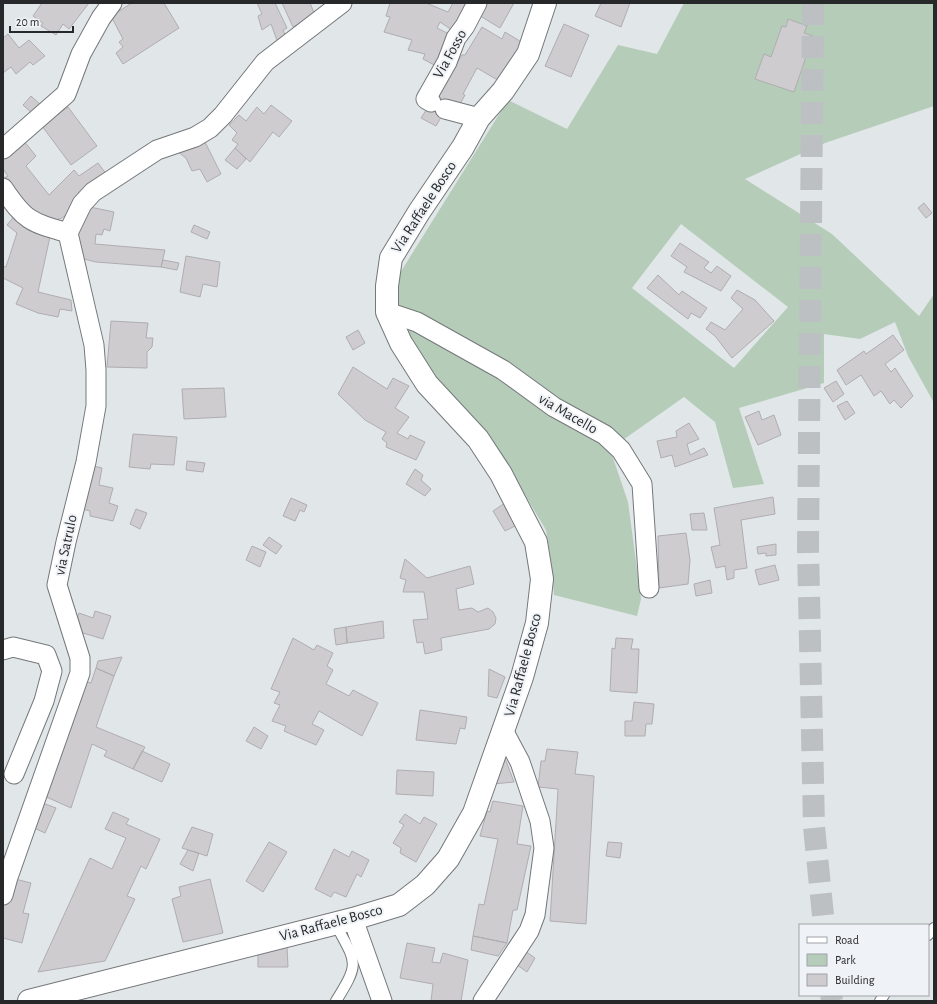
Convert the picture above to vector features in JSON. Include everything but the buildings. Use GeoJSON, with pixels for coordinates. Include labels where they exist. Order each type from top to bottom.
{"type":"FeatureCollection","features":[{"type":"Feature","properties":{"kind":"street"},"geometry":{"type":"LineString","coordinates":[[3,149],[66,94],[81,54],[101,18],[112,3]]}},
{"type":"Feature","properties":{"kind":"street"},"geometry":{"type":"LineString","coordinates":[[3,188],[16,209],[24,217],[41,225],[68,233],[82,204],[93,192],[157,150],[195,137],[210,128],[223,115],[265,62],[342,3]]}},
{"type":"Feature","properties":{"kind":"street","name":"Via Fosso"},"geometry":{"type":"LineString","coordinates":[[477,3],[465,26],[456,38],[447,62],[426,99],[438,106],[479,118]]}},
{"type":"Feature","properties":{"kind":"street","name":"Via Raffaele Bosco"},"geometry":{"type":"LineString","coordinates":[[29,1001],[344,921],[399,905],[425,886],[448,859],[474,813],[522,678],[537,623],[542,579],[536,542],[501,474],[478,439],[427,384],[401,343],[387,312],[387,286],[392,258],[419,212],[463,147],[479,118],[503,91],[528,54],[545,3]]}},
{"type":"Feature","properties":{"kind":"street","name":"via Satrulo"},"geometry":{"type":"LineString","coordinates":[[3,895],[80,673],[80,658],[57,585],[86,462],[96,406],[96,370],[94,345],[68,233]]}},
{"type":"Feature","properties":{"kind":"street","name":"via Macello"},"geometry":{"type":"LineString","coordinates":[[387,312],[417,322],[503,370],[554,408],[604,435],[621,450],[642,484],[649,588]]}},
{"type":"Feature","properties":{"kind":"street"},"geometry":{"type":"LineString","coordinates":[[3,650],[14,647],[46,654],[52,672],[44,701],[14,774]]}},
{"type":"Feature","properties":{"kind":"street"},"geometry":{"type":"LineString","coordinates":[[483,1001],[529,931],[535,915],[544,848],[540,821],[533,799],[520,762],[504,732]]}},
{"type":"Feature","properties":{"kind":"street"},"geometry":{"type":"LineString","coordinates":[[344,921],[382,1001]]}},
{"type":"Feature","properties":{"kind":"lane"},"geometry":{"type":"LineString","coordinates":[[336,1001],[353,971],[354,962],[344,921]]}},
{"type":"Feature","properties":{"kind":"green space"},"geometry":{"type":"Polygon","coordinates":[[[684,3],[934,3],[934,106],[825,143],[745,179],[832,234],[919,316],[934,294],[934,403],[908,356],[895,322],[860,339],[824,334],[824,383],[739,408],[764,484],[733,488],[715,422],[684,397],[610,449],[628,502],[641,599],[637,616],[554,595],[546,530],[506,463],[423,363],[395,316],[395,281],[508,100],[567,129],[618,45],[657,54],[684,3]],[[681,224],[632,288],[734,368],[788,307],[681,224]]]}},
{"type":"Feature","properties":{"kind":"tunnel"},"geometry":{"type":"LineString","coordinates":[[813,3],[808,548],[814,827],[824,924]]}},
{"type":"Feature","properties":{"kind":"tunnel"},"geometry":{"type":"LineString","coordinates":[[831,996],[832,1001]]}}]}
